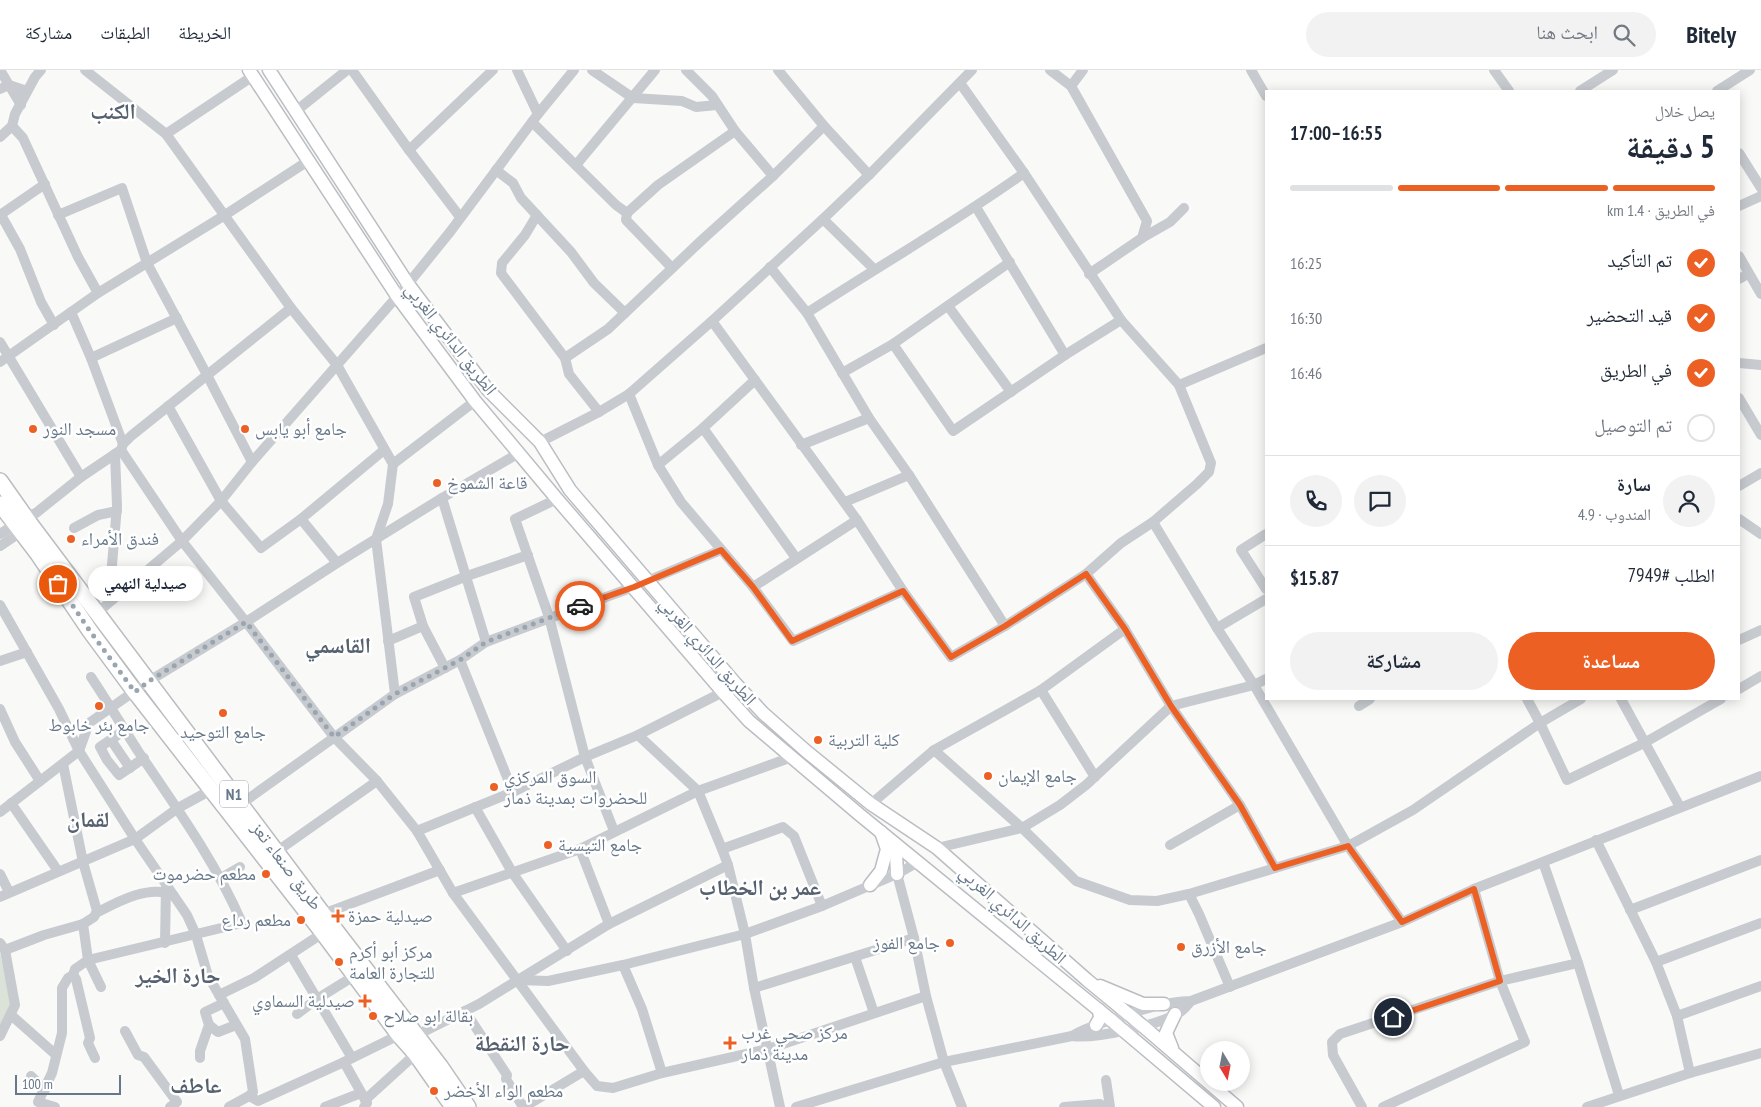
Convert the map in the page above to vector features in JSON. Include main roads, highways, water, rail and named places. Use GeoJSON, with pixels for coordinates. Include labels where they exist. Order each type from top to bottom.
{"type":"FeatureCollection","features":[{"type":"Feature","properties":{"kind":"highway","name":"طريق صنعاء تعز"},"geometry":{"type":"LineString","coordinates":[[0,481],[90,631],[135,692],[323,933],[354,976],[468,1107]]}},
{"type":"Feature","properties":{"kind":"highway","name":"طريق صنعاء تعز"},"geometry":{"type":"LineString","coordinates":[[0,504],[26,522],[98,612],[323,914],[411,1040],[453,1107]]}},
{"type":"Feature","properties":{"kind":"main road","name":"الطريق الدائري الغربي"},"geometry":{"type":"LineString","coordinates":[[269,70],[408,284],[488,390],[540,442],[570,490],[763,713],[871,804],[938,848],[1087,980],[1144,1026],[1237,1107]]}},
{"type":"Feature","properties":{"kind":"main road","name":"الطريق الدائري الغربي"},"geometry":{"type":"LineString","coordinates":[[251,73],[397,296],[475,401],[557,500],[749,721],[1214,1107]]}},
{"type":"Feature","properties":{"kind":"main road"},"geometry":{"type":"LineString","coordinates":[[475,401],[488,390]]}},
{"type":"Feature","properties":{"kind":"main road"},"geometry":{"type":"LineString","coordinates":[[634,587],[648,581]]}},
{"type":"Feature","properties":{"kind":"main road"},"geometry":{"type":"LineString","coordinates":[[792,757],[806,751]]}},
{"type":"Feature","properties":{"kind":"main road"},"geometry":{"type":"LineString","coordinates":[[881,832],[896,854],[896,874]]}},
{"type":"Feature","properties":{"kind":"main road"},"geometry":{"type":"LineString","coordinates":[[870,885],[881,871],[887,849],[881,832]]}},
{"type":"Feature","properties":{"kind":"main road"},"geometry":{"type":"LineString","coordinates":[[1087,980],[1143,1004],[1164,1004]]}},
{"type":"Feature","properties":{"kind":"main road"},"geometry":{"type":"LineString","coordinates":[[1096,1025],[1100,1018],[1099,1010]]}},
{"type":"Feature","properties":{"kind":"main road"},"geometry":{"type":"LineString","coordinates":[[1174,1053],[1166,1034],[1175,1014]]}},
{"type":"Feature","properties":{"kind":"place","name":"مسجد النور"},"geometry":{"type":"Point","coordinates":[33,429]}},
{"type":"Feature","properties":{"kind":"place","name":"جامع أبو يابس"},"geometry":{"type":"Point","coordinates":[245,429]}},
{"type":"Feature","properties":{"kind":"place","name":"قاعة الشموخ"},"geometry":{"type":"Point","coordinates":[437,483]}},
{"type":"Feature","properties":{"kind":"place","name":"فندق الأمراء"},"geometry":{"type":"Point","coordinates":[71,539]}},
{"type":"Feature","properties":{"kind":"place","name":"صيدلية النهمي"},"geometry":{"type":"Point","coordinates":[58,584]}},
{"type":"Feature","properties":{"kind":"place","name":"جامع بئر خابوط"},"geometry":{"type":"Point","coordinates":[99,706]}},
{"type":"Feature","properties":{"kind":"place","name":"جامع التوحيد"},"geometry":{"type":"Point","coordinates":[223,713]}},
{"type":"Feature","properties":{"kind":"place","name":"كلية التربية"},"geometry":{"type":"Point","coordinates":[818,740]}},
{"type":"Feature","properties":{"kind":"place","name":"جامع الإيمان"},"geometry":{"type":"Point","coordinates":[988,776]}},
{"type":"Feature","properties":{"kind":"place","name":"السوق المركزي للحضروات بمدينة ذمار"},"geometry":{"type":"Point","coordinates":[494,787]}},
{"type":"Feature","properties":{"kind":"place","name":"جامع التيسية"},"geometry":{"type":"Point","coordinates":[548,845]}},
{"type":"Feature","properties":{"kind":"place","name":"مطعم حضرموت"},"geometry":{"type":"Point","coordinates":[266,874]}},
{"type":"Feature","properties":{"kind":"place","name":"صيدلية حمزة"},"geometry":{"type":"Point","coordinates":[338,916]}},
{"type":"Feature","properties":{"kind":"place","name":"مطعم رداع"},"geometry":{"type":"Point","coordinates":[301,920]}},
{"type":"Feature","properties":{"kind":"place","name":"جامع الفوز"},"geometry":{"type":"Point","coordinates":[950,943]}},
{"type":"Feature","properties":{"kind":"place","name":"جامع الأزرق"},"geometry":{"type":"Point","coordinates":[1181,947]}},
{"type":"Feature","properties":{"kind":"place","name":"مركز أبو أكرم للتجارة العامة"},"geometry":{"type":"Point","coordinates":[339,962]}},
{"type":"Feature","properties":{"kind":"place","name":"صيدلية السماوي"},"geometry":{"type":"Point","coordinates":[365,1001]}},
{"type":"Feature","properties":{"kind":"place","name":"بقالة ابو صلاح"},"geometry":{"type":"Point","coordinates":[373,1016]}},
{"type":"Feature","properties":{"kind":"place","name":"مركز صحي غرب مدينة ذمار"},"geometry":{"type":"Point","coordinates":[730,1043]}},
{"type":"Feature","properties":{"kind":"place","name":"مطعم الواء الأخضر"},"geometry":{"type":"Point","coordinates":[434,1091]}},
{"type":"Feature","properties":{"kind":"district","name":"الكنب"},"geometry":{"type":"Point","coordinates":[113,111]}},
{"type":"Feature","properties":{"kind":"district","name":"القاسمي"},"geometry":{"type":"Point","coordinates":[338,645]}},
{"type":"Feature","properties":{"kind":"district","name":"لقمان"},"geometry":{"type":"Point","coordinates":[88,819]}},
{"type":"Feature","properties":{"kind":"district","name":"عمر بن الخطاب"},"geometry":{"type":"Point","coordinates":[760,887]}},
{"type":"Feature","properties":{"kind":"district","name":"حارة الخير"},"geometry":{"type":"Point","coordinates":[178,975]}},
{"type":"Feature","properties":{"kind":"district","name":"حارة النقطة"},"geometry":{"type":"Point","coordinates":[522,1043]}},
{"type":"Feature","properties":{"kind":"district","name":"عاطف"},"geometry":{"type":"Point","coordinates":[196,1085]}}]}
